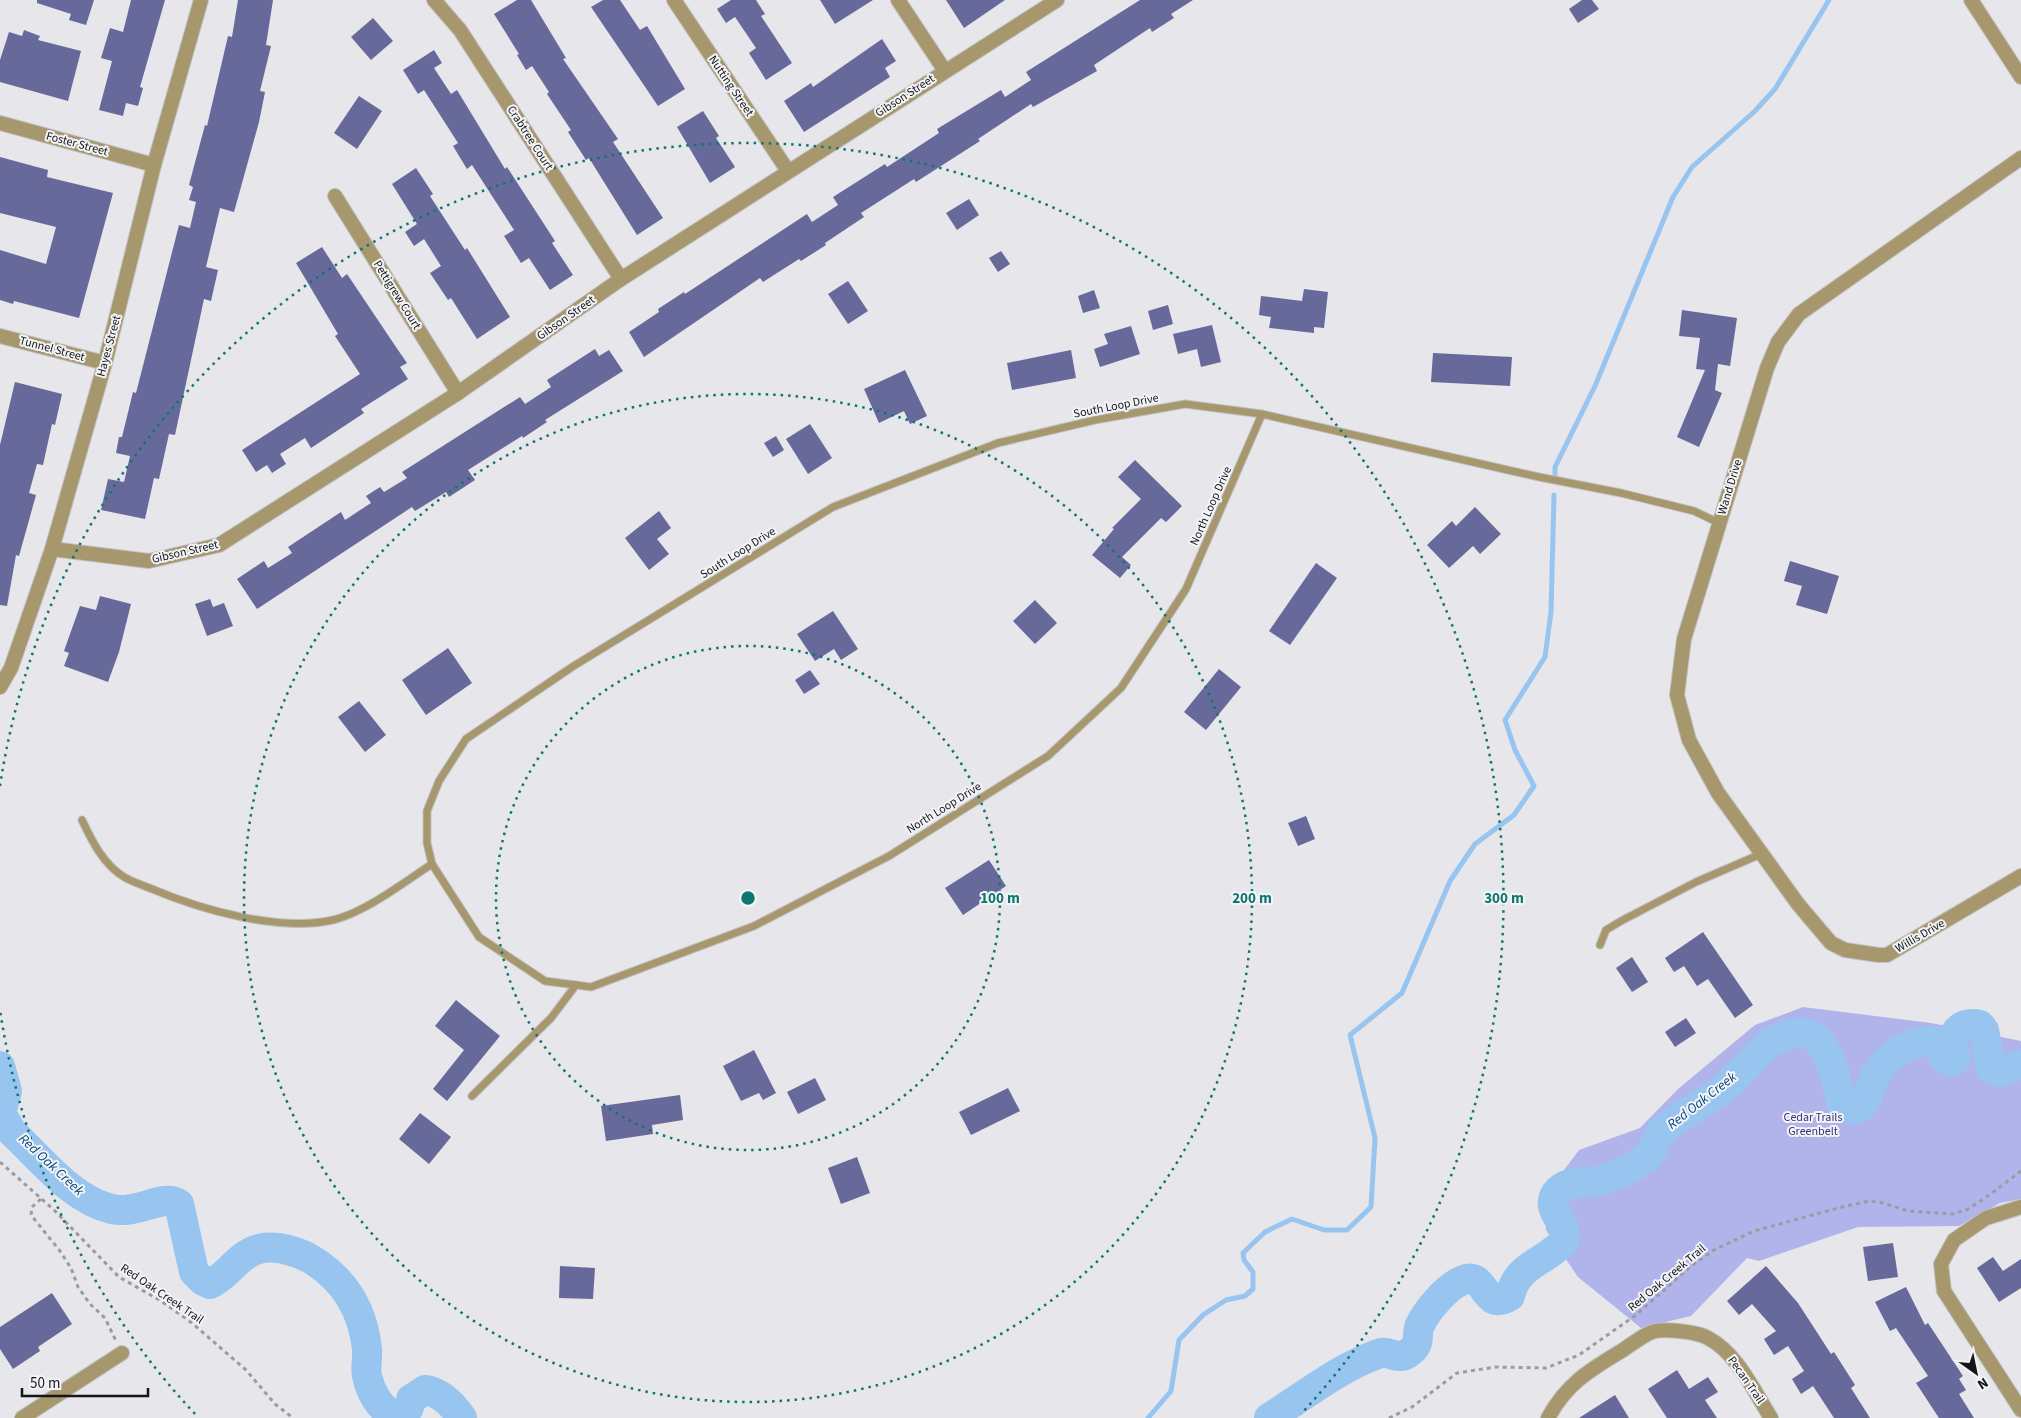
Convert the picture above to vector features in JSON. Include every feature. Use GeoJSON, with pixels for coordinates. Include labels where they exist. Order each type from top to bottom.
{"type":"FeatureCollection","features":[{"type":"Feature","properties":{"kind":"street","name":"Hayes Street"},"geometry":{"type":"LineString","coordinates":[[0,686],[6,665],[52,549],[105,363],[154,165],[201,0]]}},
{"type":"Feature","properties":{"kind":"street","name":"Crabtree Court"},"geometry":{"type":"LineString","coordinates":[[434,0],[460,30],[621,279]]}},
{"type":"Feature","properties":{"kind":"street","name":"Nutting Street"},"geometry":{"type":"LineString","coordinates":[[674,0],[788,171]]}},
{"type":"Feature","properties":{"kind":"street"},"geometry":{"type":"LineString","coordinates":[[898,0],[945,71]]}},
{"type":"Feature","properties":{"kind":"street","name":"Gibson Street"},"geometry":{"type":"LineString","coordinates":[[52,549],[149,561],[219,545],[458,393],[621,279],[1057,0]]}},
{"type":"Feature","properties":{"kind":"street"},"geometry":{"type":"LineString","coordinates":[[1974,1],[2021,77]]}},
{"type":"Feature","properties":{"kind":"street","name":"Foster Street"},"geometry":{"type":"LineString","coordinates":[[0,123],[154,165]]}},
{"type":"Feature","properties":{"kind":"street","name":"Wand Drive"},"geometry":{"type":"LineString","coordinates":[[1798,904],[1718,793],[1689,740],[1677,694],[1684,639],[1718,523],[1778,342],[1799,314],[2021,158]]}},
{"type":"Feature","properties":{"kind":"street","name":"Pettigrew Court"},"geometry":{"type":"LineString","coordinates":[[335,196],[458,393]]}},
{"type":"Feature","properties":{"kind":"street","name":"Tunnel Street"},"geometry":{"type":"LineString","coordinates":[[0,336],[105,363]]}},
{"type":"Feature","properties":{"kind":"street","name":"Willis Drive"},"geometry":{"type":"LineString","coordinates":[[1798,904],[1831,943],[1845,950],[1879,956],[1887,954],[2021,876]]}},
{"type":"Feature","properties":{"kind":"street"},"geometry":{"type":"LineString","coordinates":[[2021,1207],[1986,1218],[1954,1240],[1941,1264],[1944,1291],[2021,1410]]}},
{"type":"Feature","properties":{"kind":"street","name":"Pecan Trail"},"geometry":{"type":"LineString","coordinates":[[1548,1418],[1559,1398],[1583,1374],[1654,1331],[1691,1332],[1707,1337],[1721,1346],[1736,1363],[1771,1418]]}},
{"type":"Feature","properties":{"kind":"street"},"geometry":{"type":"LineString","coordinates":[[22,1418],[122,1353]]}},
{"type":"Feature","properties":{"kind":"lane","name":"South Loop Drive"},"geometry":{"type":"LineString","coordinates":[[478,937],[432,864],[427,843],[427,811],[439,781],[466,739],[572,667],[833,507],[998,443],[1095,420],[1185,404],[1262,414],[1539,477],[1621,493],[1694,511],[1718,523]]}},
{"type":"Feature","properties":{"kind":"lane","name":"North Loop Drive"},"geometry":{"type":"LineString","coordinates":[[478,937],[545,980],[590,986],[754,926],[888,856],[1048,756],[1121,688],[1186,589],[1262,414]]}},
{"type":"Feature","properties":{"kind":"lane"},"geometry":{"type":"LineString","coordinates":[[82,820],[96,849],[124,877],[189,904],[255,920],[304,922],[334,920],[362,908],[432,864]]}},
{"type":"Feature","properties":{"kind":"lane"},"geometry":{"type":"LineString","coordinates":[[1600,944],[1606,930],[1621,921],[1696,882],[1762,854]]}},
{"type":"Feature","properties":{"kind":"lane"},"geometry":{"type":"LineString","coordinates":[[472,1096],[551,1018],[576,985]]}},
{"type":"Feature","properties":{"kind":"path","name":"Red Oak Creek Trail"},"geometry":{"type":"LineString","coordinates":[[0,1162],[41,1199],[119,1278],[161,1301],[192,1323],[246,1370],[275,1404],[294,1418]]}},
{"type":"Feature","properties":{"kind":"path","name":"Red Oak Creek Trail"},"geometry":{"type":"LineString","coordinates":[[1389,1418],[1412,1407],[1457,1373],[1496,1367],[1546,1368],[1579,1355],[1636,1315],[1690,1267],[1714,1250],[1754,1231],[1869,1201],[1883,1203],[1908,1211],[1953,1214],[1968,1209],[2021,1171]]}},
{"type":"Feature","properties":{"kind":"path"},"geometry":{"type":"LineString","coordinates":[[41,1199],[32,1207],[31,1215],[71,1268],[78,1287],[90,1304],[105,1318],[122,1353]]}},
{"type":"Feature","properties":{"kind":"green space","name":"Cedar Trails Greenbelt"},"geometry":{"type":"Polygon","coordinates":[[[1803,1007],[1931,1023],[2021,1041],[2021,1199],[2000,1203],[1959,1226],[1858,1227],[1759,1261],[1747,1258],[1691,1316],[1641,1328],[1578,1277],[1546,1230],[1546,1194],[1579,1150],[1640,1128],[1678,1089],[1755,1025],[1803,1007]]]}},
{"type":"Feature","properties":{"kind":"building"},"geometry":{"type":"Polygon","coordinates":[[[37,0],[94,0],[86,25],[69,20],[71,14],[37,3],[37,0]]]}},
{"type":"Feature","properties":{"kind":"building"},"geometry":{"type":"Polygon","coordinates":[[[131,0],[165,0],[140,87],[143,88],[138,106],[126,103],[123,116],[99,110],[112,61],[101,58],[110,28],[123,32],[131,0]]]}},
{"type":"Feature","properties":{"kind":"building"},"geometry":{"type":"Polygon","coordinates":[[[238,0],[273,0],[266,45],[271,46],[260,91],[265,92],[259,122],[234,212],[220,208],[206,267],[218,270],[211,301],[204,299],[175,435],[169,434],[159,479],[154,478],[145,519],[101,510],[108,479],[124,482],[130,456],[116,453],[119,437],[122,437],[133,392],[136,393],[179,225],[190,228],[196,202],[189,200],[193,187],[189,185],[205,125],[207,126],[228,36],[232,37],[238,0]]]}},
{"type":"Feature","properties":{"kind":"building"},"geometry":{"type":"Polygon","coordinates":[[[517,0],[531,0],[566,58],[563,59],[618,139],[613,142],[663,218],[637,235],[589,158],[586,160],[568,132],[571,130],[547,94],[549,92],[532,66],[526,70],[517,55],[519,54],[494,14],[517,0]]]}},
{"type":"Feature","properties":{"kind":"building"},"geometry":{"type":"Polygon","coordinates":[[[603,0],[620,0],[640,30],[647,26],[685,89],[658,106],[591,7],[603,0]]]}},
{"type":"Feature","properties":{"kind":"building"},"geometry":{"type":"Polygon","coordinates":[[[731,0],[756,0],[765,14],[761,16],[792,63],[766,80],[749,53],[756,48],[735,17],[726,23],[717,9],[731,0]]]}},
{"type":"Feature","properties":{"kind":"building"},"geometry":{"type":"Polygon","coordinates":[[[820,0],[873,0],[835,24],[820,0]]]}},
{"type":"Feature","properties":{"kind":"building"},"geometry":{"type":"Polygon","coordinates":[[[946,0],[1005,0],[964,28],[946,0]]]}},
{"type":"Feature","properties":{"kind":"building"},"geometry":{"type":"Polygon","coordinates":[[[1140,0],[1193,0],[1171,14],[1174,18],[1152,32],[1150,28],[1094,65],[1097,71],[1033,107],[1031,104],[978,139],[980,141],[916,182],[914,179],[861,213],[864,217],[825,243],[826,245],[801,261],[799,259],[763,282],[760,278],[644,357],[629,332],[659,312],[658,309],[684,292],[685,294],[807,214],[812,222],[838,205],[833,197],[885,164],[887,167],[939,133],[937,129],[1001,90],[1005,97],[1031,80],[1026,72],[1140,0]]]}},
{"type":"Feature","properties":{"kind":"building"},"geometry":{"type":"Polygon","coordinates":[[[1582,0],[1592,0],[1599,9],[1578,23],[1569,9],[1582,0]]]}},
{"type":"Feature","properties":{"kind":"building"},"geometry":{"type":"Polygon","coordinates":[[[373,18],[393,41],[371,60],[351,37],[373,18]]]}},
{"type":"Feature","properties":{"kind":"building"},"geometry":{"type":"Polygon","coordinates":[[[24,30],[40,36],[38,40],[81,51],[68,101],[0,82],[0,60],[9,32],[22,36],[24,30]]]}},
{"type":"Feature","properties":{"kind":"building"},"geometry":{"type":"Polygon","coordinates":[[[882,39],[896,61],[885,68],[890,77],[804,132],[784,101],[811,83],[813,87],[882,39]]]}},
{"type":"Feature","properties":{"kind":"building"},"geometry":{"type":"Polygon","coordinates":[[[434,50],[442,63],[434,68],[451,94],[457,90],[505,169],[507,167],[555,241],[552,243],[573,275],[550,290],[529,258],[521,263],[504,236],[514,230],[472,165],[467,169],[453,146],[458,143],[424,90],[418,94],[403,70],[434,50]]]}},
{"type":"Feature","properties":{"kind":"building"},"geometry":{"type":"Polygon","coordinates":[[[359,96],[382,111],[357,149],[334,133],[359,96]]]}},
{"type":"Feature","properties":{"kind":"building"},"geometry":{"type":"Polygon","coordinates":[[[703,111],[719,136],[716,138],[735,167],[710,183],[677,127],[703,111]]]}},
{"type":"Feature","properties":{"kind":"building"},"geometry":{"type":"Polygon","coordinates":[[[0,157],[48,170],[47,177],[113,193],[79,318],[14,301],[13,304],[0,300],[0,250],[46,264],[56,227],[0,213],[0,157]]]}},
{"type":"Feature","properties":{"kind":"building"},"geometry":{"type":"Polygon","coordinates":[[[416,168],[433,194],[430,196],[465,250],[467,248],[510,317],[477,339],[451,298],[448,300],[430,273],[441,266],[424,239],[414,246],[405,232],[417,224],[392,184],[416,168]]]}},
{"type":"Feature","properties":{"kind":"building"},"geometry":{"type":"Polygon","coordinates":[[[969,199],[979,215],[957,230],[946,213],[969,199]]]}},
{"type":"Feature","properties":{"kind":"building"},"geometry":{"type":"Polygon","coordinates":[[[322,247],[342,278],[347,274],[407,363],[400,367],[408,379],[361,409],[364,413],[311,448],[305,438],[280,454],[286,464],[272,473],[267,465],[256,472],[242,450],[360,374],[335,336],[338,334],[296,263],[322,247]]]}},
{"type":"Feature","properties":{"kind":"building"},"geometry":{"type":"Polygon","coordinates":[[[1001,251],[1010,264],[998,272],[989,258],[1001,251]]]}},
{"type":"Feature","properties":{"kind":"building"},"geometry":{"type":"Polygon","coordinates":[[[848,281],[868,311],[848,324],[828,294],[848,281]]]}},
{"type":"Feature","properties":{"kind":"building"},"geometry":{"type":"Polygon","coordinates":[[[1304,289],[1328,292],[1324,328],[1314,327],[1314,333],[1269,328],[1271,317],[1259,315],[1261,296],[1302,301],[1304,289]]]}},
{"type":"Feature","properties":{"kind":"building"},"geometry":{"type":"Polygon","coordinates":[[[1094,290],[1100,308],[1083,313],[1078,296],[1094,290]]]}},
{"type":"Feature","properties":{"kind":"building"},"geometry":{"type":"Polygon","coordinates":[[[1168,305],[1173,324],[1153,330],[1148,311],[1168,305]]]}},
{"type":"Feature","properties":{"kind":"building"},"geometry":{"type":"Polygon","coordinates":[[[1682,310],[1737,318],[1730,366],[1718,364],[1715,390],[1722,393],[1699,447],[1677,437],[1705,370],[1696,369],[1700,338],[1679,336],[1682,310]]]}},
{"type":"Feature","properties":{"kind":"building"},"geometry":{"type":"Polygon","coordinates":[[[1212,325],[1221,362],[1201,367],[1197,349],[1178,354],[1173,334],[1212,325]]]}},
{"type":"Feature","properties":{"kind":"building"},"geometry":{"type":"Polygon","coordinates":[[[1131,326],[1140,354],[1100,367],[1094,349],[1108,344],[1104,334],[1131,326]]]}},
{"type":"Feature","properties":{"kind":"building"},"geometry":{"type":"Polygon","coordinates":[[[595,349],[599,356],[609,350],[623,371],[545,420],[547,422],[523,438],[522,436],[468,470],[475,480],[449,497],[446,492],[415,511],[412,507],[257,609],[237,579],[264,561],[268,568],[292,553],[288,547],[341,512],[345,520],[371,503],[366,496],[380,487],[384,492],[407,478],[402,472],[520,397],[525,404],[551,387],[547,380],[595,349]]]}},
{"type":"Feature","properties":{"kind":"building"},"geometry":{"type":"Polygon","coordinates":[[[1071,350],[1076,378],[1012,390],[1007,363],[1071,350]]]}},
{"type":"Feature","properties":{"kind":"building"},"geometry":{"type":"Polygon","coordinates":[[[1433,353],[1512,357],[1510,386],[1431,382],[1433,353]]]}},
{"type":"Feature","properties":{"kind":"building"},"geometry":{"type":"Polygon","coordinates":[[[905,370],[927,416],[910,424],[904,411],[879,423],[864,389],[905,370]]]}},
{"type":"Feature","properties":{"kind":"building"},"geometry":{"type":"Polygon","coordinates":[[[15,382],[62,394],[55,425],[52,424],[43,465],[37,464],[29,493],[36,495],[19,556],[16,555],[7,606],[0,605],[0,445],[15,382]]]}},
{"type":"Feature","properties":{"kind":"building"},"geometry":{"type":"Polygon","coordinates":[[[810,424],[832,458],[808,474],[786,439],[810,424]]]}},
{"type":"Feature","properties":{"kind":"building"},"geometry":{"type":"Polygon","coordinates":[[[776,436],[784,450],[773,457],[764,443],[776,436]]]}},
{"type":"Feature","properties":{"kind":"building"},"geometry":{"type":"Polygon","coordinates":[[[1135,460],[1182,506],[1166,522],[1161,518],[1122,557],[1131,565],[1120,578],[1092,555],[1114,529],[1112,528],[1141,499],[1118,477],[1135,460]]]}},
{"type":"Feature","properties":{"kind":"building"},"geometry":{"type":"Polygon","coordinates":[[[1475,507],[1501,534],[1480,554],[1473,546],[1449,568],[1427,545],[1452,521],[1456,526],[1475,507]]]}},
{"type":"Feature","properties":{"kind":"building"},"geometry":{"type":"Polygon","coordinates":[[[659,511],[671,528],[657,539],[669,554],[649,570],[625,538],[659,511]]]}},
{"type":"Feature","properties":{"kind":"building"},"geometry":{"type":"Polygon","coordinates":[[[1790,561],[1839,576],[1827,614],[1796,605],[1802,586],[1784,581],[1790,561]]]}},
{"type":"Feature","properties":{"kind":"building"},"geometry":{"type":"Polygon","coordinates":[[[1316,563],[1337,578],[1290,645],[1269,631],[1316,563]]]}},
{"type":"Feature","properties":{"kind":"building"},"geometry":{"type":"Polygon","coordinates":[[[100,596],[131,604],[119,652],[108,682],[64,666],[69,653],[64,651],[80,606],[96,610],[100,596]]]}},
{"type":"Feature","properties":{"kind":"building"},"geometry":{"type":"Polygon","coordinates":[[[210,599],[213,607],[224,603],[233,626],[207,636],[195,604],[210,599]]]}},
{"type":"Feature","properties":{"kind":"building"},"geometry":{"type":"Polygon","coordinates":[[[1035,600],[1057,623],[1035,644],[1013,621],[1035,600]]]}},
{"type":"Feature","properties":{"kind":"building"},"geometry":{"type":"Polygon","coordinates":[[[833,611],[858,649],[841,660],[834,649],[815,661],[797,634],[833,611]]]}},
{"type":"Feature","properties":{"kind":"building"},"geometry":{"type":"Polygon","coordinates":[[[448,648],[472,683],[426,715],[402,680],[448,648]]]}},
{"type":"Feature","properties":{"kind":"building"},"geometry":{"type":"Polygon","coordinates":[[[1219,669],[1241,687],[1206,730],[1184,712],[1219,669]]]}},
{"type":"Feature","properties":{"kind":"building"},"geometry":{"type":"Polygon","coordinates":[[[810,670],[820,684],[804,694],[795,680],[810,670]]]}},
{"type":"Feature","properties":{"kind":"building"},"geometry":{"type":"Polygon","coordinates":[[[359,701],[386,735],[365,752],[338,717],[359,701]]]}},
{"type":"Feature","properties":{"kind":"building"},"geometry":{"type":"Polygon","coordinates":[[[1306,816],[1315,839],[1298,846],[1288,823],[1306,816]]]}},
{"type":"Feature","properties":{"kind":"building"},"geometry":{"type":"Polygon","coordinates":[[[989,860],[1006,886],[963,915],[945,888],[989,860]]]}},
{"type":"Feature","properties":{"kind":"building"},"geometry":{"type":"Polygon","coordinates":[[[1703,932],[1753,1005],[1735,1018],[1708,979],[1697,986],[1684,966],[1674,972],[1665,958],[1703,932]]]}},
{"type":"Feature","properties":{"kind":"building"},"geometry":{"type":"Polygon","coordinates":[[[1632,957],[1648,982],[1632,992],[1616,968],[1632,957]]]}},
{"type":"Feature","properties":{"kind":"building"},"geometry":{"type":"Polygon","coordinates":[[[456,1000],[500,1036],[447,1101],[433,1089],[464,1050],[435,1026],[456,1000]]]}},
{"type":"Feature","properties":{"kind":"building"},"geometry":{"type":"Polygon","coordinates":[[[1686,1018],[1696,1033],[1675,1047],[1665,1032],[1686,1018]]]}},
{"type":"Feature","properties":{"kind":"building"},"geometry":{"type":"Polygon","coordinates":[[[754,1050],[776,1093],[763,1100],[759,1093],[741,1101],[723,1066],[754,1050]]]}},
{"type":"Feature","properties":{"kind":"building"},"geometry":{"type":"Polygon","coordinates":[[[815,1078],[826,1100],[798,1114],[787,1092],[815,1078]]]}},
{"type":"Feature","properties":{"kind":"building"},"geometry":{"type":"Polygon","coordinates":[[[1008,1088],[1020,1111],[971,1135],[959,1112],[1008,1088]]]}},
{"type":"Feature","properties":{"kind":"building"},"geometry":{"type":"Polygon","coordinates":[[[680,1095],[683,1120],[652,1125],[653,1134],[606,1141],[601,1106],[680,1095]]]}},
{"type":"Feature","properties":{"kind":"building"},"geometry":{"type":"Polygon","coordinates":[[[420,1113],[451,1137],[429,1164],[399,1139],[420,1113]]]}},
{"type":"Feature","properties":{"kind":"building"},"geometry":{"type":"Polygon","coordinates":[[[857,1157],[870,1193],[841,1204],[828,1168],[857,1157]]]}},
{"type":"Feature","properties":{"kind":"building"},"geometry":{"type":"Polygon","coordinates":[[[1893,1243],[1898,1277],[1868,1281],[1863,1247],[1893,1243]]]}},
{"type":"Feature","properties":{"kind":"building"},"geometry":{"type":"Polygon","coordinates":[[[1993,1257],[2003,1271],[2021,1259],[2021,1288],[1999,1302],[1977,1268],[1993,1257]]]}},
{"type":"Feature","properties":{"kind":"building"},"geometry":{"type":"Polygon","coordinates":[[[560,1266],[595,1268],[593,1299],[559,1298],[560,1266]]]}},
{"type":"Feature","properties":{"kind":"building"},"geometry":{"type":"Polygon","coordinates":[[[1766,1266],[1798,1303],[1831,1354],[1834,1352],[1855,1385],[1851,1388],[1870,1418],[1834,1418],[1813,1386],[1801,1394],[1792,1379],[1804,1371],[1788,1346],[1774,1355],[1764,1339],[1776,1331],[1752,1304],[1739,1315],[1727,1301],[1766,1266]]]}},
{"type":"Feature","properties":{"kind":"building"},"geometry":{"type":"Polygon","coordinates":[[[1906,1287],[1925,1325],[1928,1323],[1963,1376],[1959,1379],[1966,1390],[1959,1394],[1974,1418],[1939,1418],[1916,1383],[1928,1376],[1896,1328],[1890,1331],[1875,1302],[1906,1287]]]}},
{"type":"Feature","properties":{"kind":"building"},"geometry":{"type":"Polygon","coordinates":[[[52,1293],[72,1324],[38,1347],[40,1351],[13,1369],[0,1349],[0,1327],[52,1293]]]}},
{"type":"Feature","properties":{"kind":"building"},"geometry":{"type":"Polygon","coordinates":[[[1677,1370],[1689,1389],[1708,1377],[1718,1392],[1705,1400],[1717,1418],[1667,1418],[1648,1389],[1677,1370]]]}},
{"type":"Feature","properties":{"kind":"building"},"geometry":{"type":"Polygon","coordinates":[[[1615,1395],[1629,1418],[1579,1418],[1615,1395]]]}},
{"type":"Feature","properties":{"kind":"waterway"},"geometry":{"type":"LineString","coordinates":[[1555,475],[1555,467],[1595,386],[1673,197],[1692,167],[1755,111],[1775,89],[1829,0]]}},
{"type":"Feature","properties":{"kind":"waterway"},"geometry":{"type":"LineString","coordinates":[[1148,1418],[1171,1391],[1179,1340],[1203,1315],[1226,1300],[1245,1296],[1253,1289],[1253,1272],[1244,1260],[1243,1253],[1265,1232],[1292,1219],[1324,1230],[1347,1230],[1371,1207],[1375,1138],[1350,1035],[1402,993],[1450,881],[1475,844],[1514,815],[1534,786],[1515,750],[1505,720],[1545,657],[1551,612],[1554,495]]}},
{"type":"Feature","properties":{"kind":"waterway","name":"Red Oak Creek"},"geometry":{"type":"LineString","coordinates":[[1269,1418],[1338,1373],[1367,1358],[1381,1353],[1397,1356],[1407,1354],[1417,1343],[1420,1325],[1427,1313],[1437,1300],[1455,1284],[1470,1279],[1476,1280],[1489,1296],[1494,1299],[1501,1300],[1510,1296],[1514,1285],[1525,1270],[1564,1241],[1563,1227],[1553,1206],[1553,1200],[1560,1189],[1570,1184],[1598,1181],[1623,1172],[1641,1162],[1649,1155],[1661,1132],[1684,1114],[1724,1088],[1764,1048],[1777,1038],[1803,1033],[1813,1037],[1821,1044],[1828,1055],[1842,1104],[1853,1110],[1866,1100],[1872,1081],[1880,1068],[1893,1055],[1908,1046],[1925,1041],[1934,1041],[1942,1049],[1944,1058],[1951,1062],[1956,1058],[1953,1044],[1954,1037],[1959,1029],[1966,1025],[1980,1025],[1984,1030],[1991,1069],[2002,1071],[2021,1064]]}},
{"type":"Feature","properties":{"kind":"waterway","name":"Red Oak Creek"},"geometry":{"type":"LineString","coordinates":[[0,1066],[7,1091],[1,1113],[12,1132],[70,1188],[97,1204],[112,1209],[131,1209],[165,1201],[173,1201],[179,1204],[194,1272],[203,1281],[210,1284],[247,1254],[263,1248],[289,1250],[314,1261],[335,1278],[351,1298],[357,1310],[365,1335],[368,1381],[372,1392],[382,1407],[391,1414],[403,1415],[409,1408],[411,1399],[425,1390],[436,1393],[446,1400],[462,1418]]}}]}
